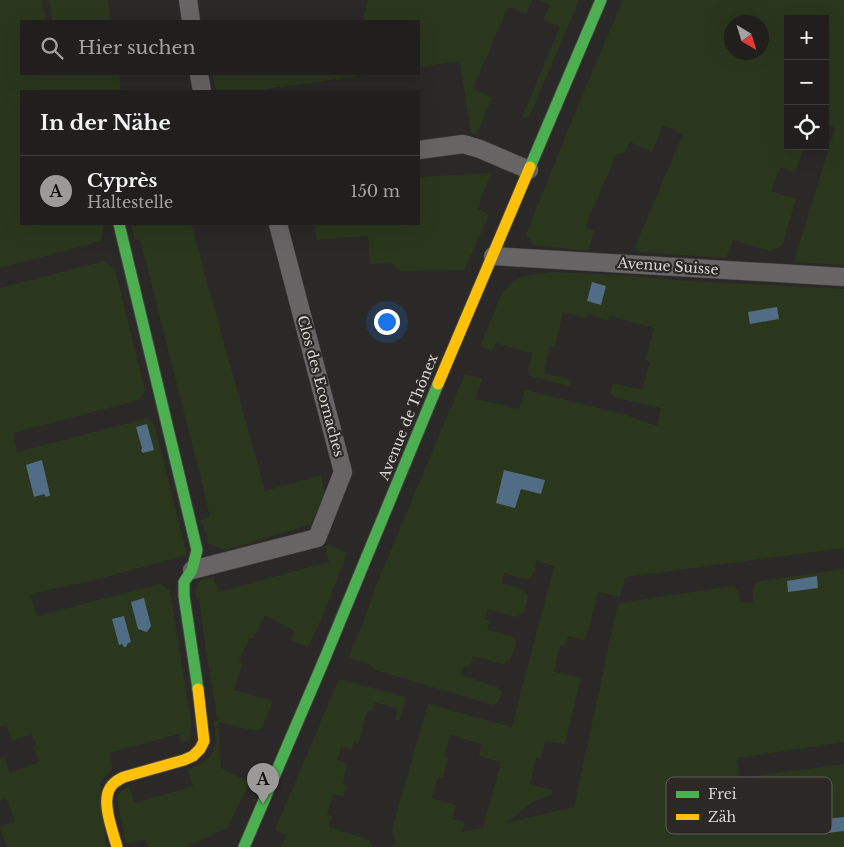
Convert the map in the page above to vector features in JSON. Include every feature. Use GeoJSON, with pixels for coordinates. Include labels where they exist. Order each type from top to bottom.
{"type":"FeatureCollection","features":[{"type":"Feature","properties":{"kind":"main road","name":"Avenue de Thônex"},"geometry":{"type":"LineString","coordinates":[[244,847],[601,0]]}},
{"type":"Feature","properties":{"kind":"main road"},"geometry":{"type":"LineString","coordinates":[[117,847],[106,800],[111,786],[117,780],[124,777],[193,756],[200,749],[204,741],[204,726],[184,596],[184,582],[192,570],[197,550],[119,225]]}},
{"type":"Feature","properties":{"kind":"street"},"geometry":{"type":"LineString","coordinates":[[188,0],[191,20]]}},
{"type":"Feature","properties":{"kind":"street"},"geometry":{"type":"LineString","coordinates":[[199,75],[202,90]]}},
{"type":"Feature","properties":{"kind":"street"},"geometry":{"type":"LineString","coordinates":[[420,150],[462,144],[529,170]]}},
{"type":"Feature","properties":{"kind":"street","name":"Clos des Ecornaches"},"geometry":{"type":"LineString","coordinates":[[192,570],[317,538],[343,472],[278,225]]}},
{"type":"Feature","properties":{"kind":"street","name":"Avenue Suisse"},"geometry":{"type":"LineString","coordinates":[[493,256],[844,277]]}},
{"type":"Feature","properties":{"kind":"green space"},"geometry":{"type":"Polygon","coordinates":[[[0,0],[42,0],[46,20],[20,20],[20,75],[119,75],[121,90],[20,90],[20,225],[104,225],[101,241],[0,268],[0,0]]]}},
{"type":"Feature","properties":{"kind":"green space"},"geometry":{"type":"Polygon","coordinates":[[[49,0],[108,0],[111,20],[52,20],[49,0]]]}},
{"type":"Feature","properties":{"kind":"green space"},"geometry":{"type":"Polygon","coordinates":[[[368,0],[532,0],[526,14],[508,7],[473,88],[492,98],[476,135],[471,133],[460,61],[420,67],[420,20],[363,20],[368,0]]]}},
{"type":"Feature","properties":{"kind":"green space"},"geometry":{"type":"Polygon","coordinates":[[[539,0],[579,0],[528,119],[522,117],[560,27],[543,20],[550,5],[539,0]]]}},
{"type":"Feature","properties":{"kind":"green space"},"geometry":{"type":"Polygon","coordinates":[[[623,0],[844,0],[844,265],[794,262],[835,128],[829,126],[829,15],[784,15],[784,150],[803,150],[795,173],[780,167],[771,191],[796,199],[782,246],[770,251],[733,240],[726,258],[638,252],[635,247],[683,134],[663,125],[652,152],[630,142],[625,153],[616,155],[585,227],[594,231],[588,251],[534,245],[526,234],[623,0]]]}},
{"type":"Feature","properties":{"kind":"green space"},"geometry":{"type":"Polygon","coordinates":[[[212,75],[366,75],[260,90],[216,90],[212,75]]]}},
{"type":"Feature","properties":{"kind":"green space"},"geometry":{"type":"Polygon","coordinates":[[[491,173],[477,208],[489,215],[464,270],[399,271],[392,263],[370,264],[368,236],[317,240],[314,225],[420,225],[420,177],[491,173]]]}},
{"type":"Feature","properties":{"kind":"green space"},"geometry":{"type":"Polygon","coordinates":[[[131,225],[191,225],[265,491],[321,475],[325,493],[311,524],[225,550],[209,544],[201,520],[210,517],[202,483],[141,242],[134,238],[131,225]]]}},
{"type":"Feature","properties":{"kind":"green space"},"geometry":{"type":"Polygon","coordinates":[[[104,261],[115,269],[145,391],[139,400],[13,433],[17,452],[148,418],[154,424],[187,555],[30,595],[37,616],[161,584],[170,591],[191,722],[190,740],[181,743],[179,734],[109,753],[113,768],[100,783],[106,847],[7,847],[0,827],[15,821],[6,798],[0,801],[0,760],[4,758],[10,773],[39,762],[33,746],[36,745],[32,734],[12,741],[6,725],[0,727],[0,288],[104,261]]]}},
{"type":"Feature","properties":{"kind":"green space"},"geometry":{"type":"Polygon","coordinates":[[[553,272],[844,289],[844,548],[625,577],[620,597],[598,592],[589,631],[587,631],[585,640],[568,636],[565,646],[560,645],[554,672],[581,678],[565,744],[545,741],[541,759],[536,758],[530,785],[553,790],[552,794],[530,804],[506,823],[574,807],[618,603],[734,586],[741,603],[753,602],[753,589],[756,582],[844,569],[844,742],[737,758],[740,777],[666,777],[666,834],[832,834],[832,777],[748,777],[844,764],[844,847],[386,847],[396,845],[392,829],[428,704],[512,727],[554,566],[537,561],[533,575],[527,580],[504,573],[501,583],[524,590],[528,596],[524,612],[516,617],[487,609],[484,619],[490,621],[487,630],[511,636],[516,641],[513,653],[509,662],[502,664],[473,656],[470,667],[464,666],[461,675],[497,687],[502,691],[499,701],[493,705],[375,670],[368,663],[348,658],[367,613],[375,588],[465,374],[482,379],[476,399],[519,409],[525,390],[626,415],[657,426],[661,408],[613,397],[610,392],[613,383],[642,390],[650,362],[645,360],[654,328],[610,316],[608,320],[587,314],[586,318],[563,312],[555,346],[550,346],[544,373],[571,380],[569,386],[531,376],[528,370],[532,353],[496,343],[492,351],[480,346],[503,291],[514,281],[527,275],[553,272]],[[450,735],[444,756],[448,758],[443,778],[438,777],[432,798],[456,805],[452,819],[465,822],[462,832],[483,828],[501,762],[479,756],[482,744],[450,735]]]}},
{"type":"Feature","properties":{"kind":"green space"},"geometry":{"type":"Polygon","coordinates":[[[330,545],[347,553],[324,613],[308,647],[291,640],[294,631],[265,615],[253,639],[249,638],[239,662],[242,664],[234,690],[273,701],[262,728],[256,731],[218,722],[221,768],[250,783],[227,828],[186,847],[148,847],[145,839],[126,844],[117,798],[121,791],[129,786],[135,803],[193,786],[188,770],[205,761],[214,751],[216,734],[214,721],[218,721],[199,598],[196,599],[195,590],[201,580],[213,577],[218,592],[329,562],[325,546],[330,545]]]}},
{"type":"Feature","properties":{"kind":"green space"},"geometry":{"type":"Polygon","coordinates":[[[339,679],[406,697],[400,721],[395,719],[398,709],[375,702],[372,712],[367,711],[359,743],[354,742],[351,750],[341,747],[337,760],[347,763],[342,784],[346,786],[344,796],[333,794],[327,815],[332,816],[329,827],[369,840],[373,847],[281,847],[286,835],[275,830],[339,679]]]}},
{"type":"Feature","properties":{"kind":"water"},"geometry":{"type":"Polygon","coordinates":[[[592,282],[606,286],[601,305],[587,301],[592,282]]]}},
{"type":"Feature","properties":{"kind":"water"},"geometry":{"type":"Polygon","coordinates":[[[777,307],[779,319],[750,324],[748,312],[777,307]]]}},
{"type":"Feature","properties":{"kind":"water"},"geometry":{"type":"Polygon","coordinates":[[[147,424],[154,450],[143,453],[136,427],[147,424]]]}},
{"type":"Feature","properties":{"kind":"water"},"geometry":{"type":"Polygon","coordinates":[[[42,460],[50,495],[46,497],[44,494],[34,497],[26,465],[42,460]]]}},
{"type":"Feature","properties":{"kind":"water"},"geometry":{"type":"Polygon","coordinates":[[[504,470],[545,480],[541,494],[521,489],[515,508],[496,503],[504,470]]]}},
{"type":"Feature","properties":{"kind":"water"},"geometry":{"type":"Polygon","coordinates":[[[817,576],[818,588],[788,592],[787,581],[817,576]]]}},
{"type":"Feature","properties":{"kind":"water"},"geometry":{"type":"Polygon","coordinates":[[[144,598],[151,626],[147,632],[138,629],[131,602],[144,598]]]}},
{"type":"Feature","properties":{"kind":"water"},"geometry":{"type":"Polygon","coordinates":[[[124,616],[131,642],[126,647],[122,644],[119,645],[112,619],[124,616]]]}},
{"type":"Feature","properties":{"kind":"water"},"geometry":{"type":"Polygon","coordinates":[[[844,817],[844,831],[832,832],[832,818],[844,817]]]}},
{"type":"Feature","properties":{"kind":"traffic: fast"},"geometry":{"type":"LineString","coordinates":[[530,167],[601,0]]}},
{"type":"Feature","properties":{"kind":"traffic: fast"},"geometry":{"type":"LineString","coordinates":[[119,225],[197,550],[192,570],[184,582],[184,596],[198,689]]}},
{"type":"Feature","properties":{"kind":"traffic: fast"},"geometry":{"type":"LineString","coordinates":[[244,847],[322,665],[438,384]]}},
{"type":"Feature","properties":{"kind":"traffic: slow"},"geometry":{"type":"LineString","coordinates":[[438,384],[530,167]]}},
{"type":"Feature","properties":{"kind":"traffic: slow"},"geometry":{"type":"LineString","coordinates":[[117,847],[107,810],[109,790],[113,784],[124,777],[184,760],[193,756],[200,749],[204,741],[198,689]]}},
{"type":"Feature","properties":{"kind":"place","name":"Cyprès"},"geometry":{"type":"Point","coordinates":[263,804]}}]}
